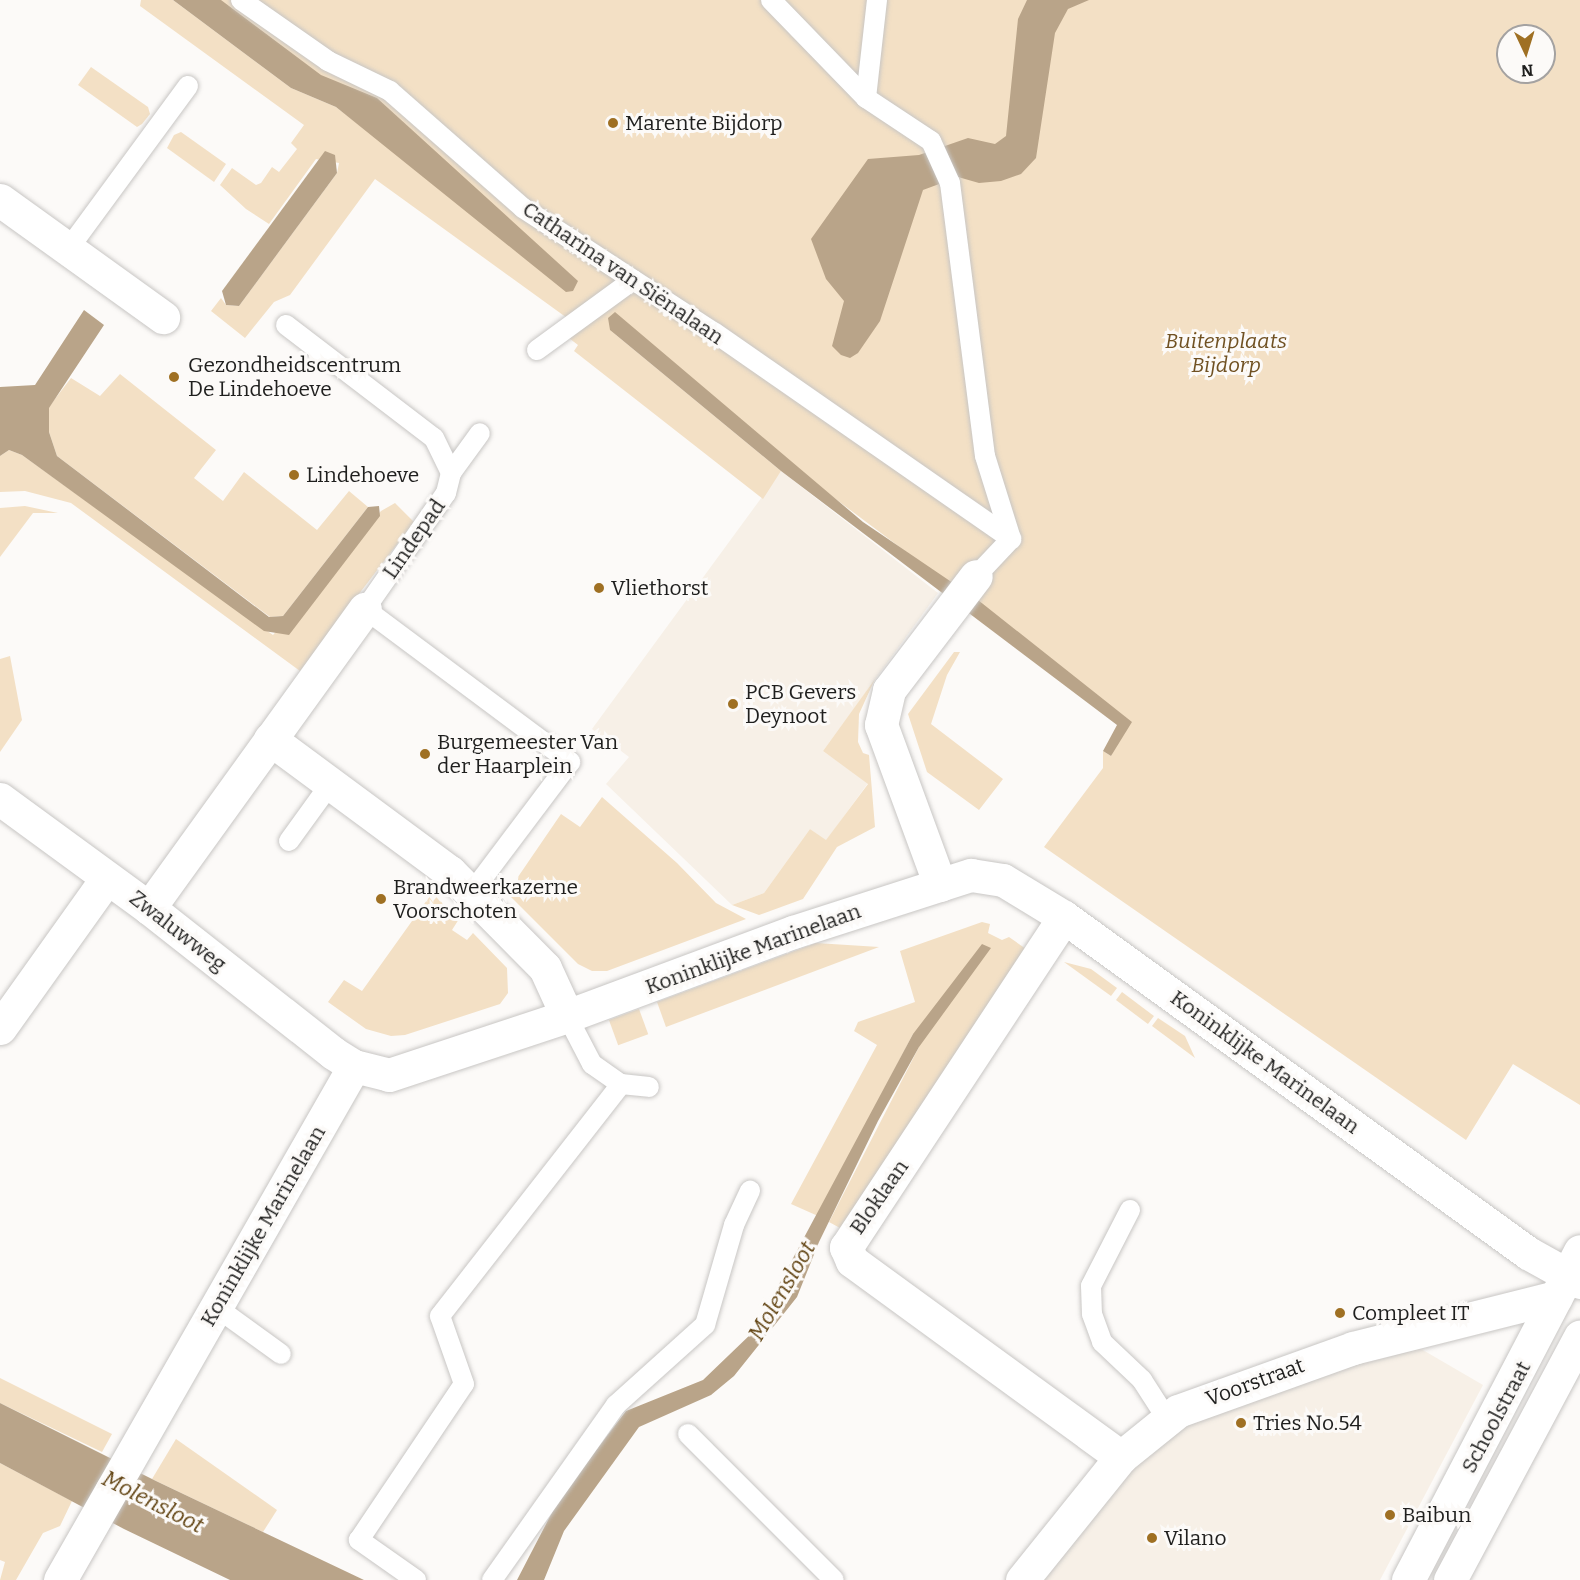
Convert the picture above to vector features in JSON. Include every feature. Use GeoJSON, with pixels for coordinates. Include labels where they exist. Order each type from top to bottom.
{"type":"FeatureCollection","features":[{"type":"Feature","properties":{"kind":"street"},"geometry":{"type":"LineString","coordinates":[[0,200],[163,317]]}},
{"type":"Feature","properties":{"kind":"street"},"geometry":{"type":"LineString","coordinates":[[940,885],[881,724],[889,690],[975,576]]}},
{"type":"Feature","properties":{"kind":"street"},"geometry":{"type":"LineString","coordinates":[[149,908],[365,609]]}},
{"type":"Feature","properties":{"kind":"street"},"geometry":{"type":"LineString","coordinates":[[270,739],[450,872],[469,896],[545,969],[567,1016]]}},
{"type":"Feature","properties":{"kind":"street","name":"Zwaluwweg"},"geometry":{"type":"LineString","coordinates":[[0,799],[149,908],[354,1066]]}},
{"type":"Feature","properties":{"kind":"street","name":"Koninklijke Marinelaan"},"geometry":{"type":"LineString","coordinates":[[60,1580],[354,1066],[389,1075],[406,1072],[567,1016],[783,936],[971,875],[1003,880],[1064,917],[1528,1253],[1571,1276]]}},
{"type":"Feature","properties":{"kind":"street"},"geometry":{"type":"LineString","coordinates":[[0,1028],[107,878]]}},
{"type":"Feature","properties":{"kind":"street","name":"Bloklaan"},"geometry":{"type":"LineString","coordinates":[[1064,917],[846,1247],[852,1260],[1121,1457]]}},
{"type":"Feature","properties":{"kind":"street","name":"Voorstraat"},"geometry":{"type":"LineString","coordinates":[[1022,1580],[1121,1457],[1178,1410],[1266,1377],[1571,1276]]}},
{"type":"Feature","properties":{"kind":"street","name":"Schoolstraat"},"geometry":{"type":"LineString","coordinates":[[1408,1580],[1571,1276]]}},
{"type":"Feature","properties":{"kind":"street","name":"Schoolstraat"},"geometry":{"type":"LineString","coordinates":[[1450,1580],[1580,1337]]}},
{"type":"Feature","properties":{"kind":"lane","name":"Catharina van Siënalaan"},"geometry":{"type":"LineString","coordinates":[[241,0],[328,61],[390,91],[523,208],[633,280],[1011,539]]}},
{"type":"Feature","properties":{"kind":"lane"},"geometry":{"type":"LineString","coordinates":[[771,0],[866,98],[931,141],[950,183],[985,456],[1011,539],[975,576]]}},
{"type":"Feature","properties":{"kind":"lane"},"geometry":{"type":"LineString","coordinates":[[866,98],[876,0]]}},
{"type":"Feature","properties":{"kind":"lane"},"geometry":{"type":"LineString","coordinates":[[69,248],[188,86]]}},
{"type":"Feature","properties":{"kind":"lane"},"geometry":{"type":"LineString","coordinates":[[537,350],[633,280]]}},
{"type":"Feature","properties":{"kind":"lane","name":"Lindepad"},"geometry":{"type":"LineString","coordinates":[[286,325],[434,438],[451,473],[446,493],[365,609]]}},
{"type":"Feature","properties":{"kind":"lane"},"geometry":{"type":"LineString","coordinates":[[451,473],[480,433]]}},
{"type":"Feature","properties":{"kind":"lane"},"geometry":{"type":"LineString","coordinates":[[365,609],[570,762],[469,896]]}},
{"type":"Feature","properties":{"kind":"lane"},"geometry":{"type":"LineString","coordinates":[[289,841],[331,783]]}},
{"type":"Feature","properties":{"kind":"lane"},"geometry":{"type":"LineString","coordinates":[[567,1016],[588,1059],[621,1084],[650,1087]]}},
{"type":"Feature","properties":{"kind":"lane"},"geometry":{"type":"LineString","coordinates":[[416,1580],[359,1540],[464,1384],[440,1316],[621,1084]]}},
{"type":"Feature","properties":{"kind":"lane"},"geometry":{"type":"LineString","coordinates":[[492,1580],[616,1405],[705,1325],[734,1225],[750,1191]]}},
{"type":"Feature","properties":{"kind":"lane"},"geometry":{"type":"LineString","coordinates":[[1130,1210],[1091,1286],[1092,1314],[1102,1342],[1142,1380],[1167,1419]]}},
{"type":"Feature","properties":{"kind":"lane"},"geometry":{"type":"LineString","coordinates":[[216,1307],[281,1354]]}},
{"type":"Feature","properties":{"kind":"lane"},"geometry":{"type":"LineString","coordinates":[[688,1434],[834,1580]]}},
{"type":"Feature","properties":{"kind":"shaded area","name":"PCB Gevers Deynoot"},"geometry":{"type":"Polygon","coordinates":[[[781,471],[938,593],[823,751],[868,783],[826,841],[810,829],[764,893],[732,905],[606,784],[629,757],[592,729],[781,471]]]}},
{"type":"Feature","properties":{"kind":"shaded area"},"geometry":{"type":"Polygon","coordinates":[[[1416,1346],[1483,1385],[1380,1580],[1008,1580],[1187,1413],[1416,1346]]]}},
{"type":"Feature","properties":{"kind":"green space","name":"Buitenplaats Bijdorp"},"geometry":{"type":"Polygon","coordinates":[[[141,0],[173,0],[291,88],[336,107],[573,291],[201,0],[1580,0],[1580,1105],[1513,1064],[1466,1140],[1044,847],[1103,768],[1103,751],[1111,756],[1123,724],[909,554],[610,330],[781,471],[763,499],[574,351],[578,345],[565,335],[574,323],[375,179],[290,295],[274,302],[245,338],[211,311],[221,298],[226,305],[239,306],[337,173],[339,163],[316,159],[269,224],[246,209],[220,185],[232,168],[256,185],[261,183],[272,167],[279,172],[297,149],[291,143],[304,125],[140,6],[141,0]]]}},
{"type":"Feature","properties":{"kind":"green space"},"geometry":{"type":"Polygon","coordinates":[[[91,67],[148,107],[150,114],[142,124],[137,127],[78,85],[91,67]]]}},
{"type":"Feature","properties":{"kind":"green space"},"geometry":{"type":"Polygon","coordinates":[[[181,132],[226,164],[214,182],[167,148],[174,135],[181,132]]]}},
{"type":"Feature","properties":{"kind":"green space"},"geometry":{"type":"Polygon","coordinates":[[[120,374],[216,450],[194,478],[223,501],[244,472],[317,530],[349,491],[368,507],[283,616],[270,617],[57,456],[49,432],[48,408],[71,378],[100,396],[120,374]]]}},
{"type":"Feature","properties":{"kind":"green space"},"geometry":{"type":"Polygon","coordinates":[[[9,450],[22,455],[273,635],[381,511],[395,503],[414,522],[300,671],[71,503],[25,491],[0,492],[0,456],[9,450]]]}},
{"type":"Feature","properties":{"kind":"green space"},"geometry":{"type":"Polygon","coordinates":[[[25,506],[58,513],[33,513],[0,557],[0,508],[25,506]]]}},
{"type":"Feature","properties":{"kind":"green space"},"geometry":{"type":"Polygon","coordinates":[[[954,652],[960,652],[947,675],[931,724],[1003,779],[979,810],[927,772],[908,714],[954,652]]]}},
{"type":"Feature","properties":{"kind":"green space"},"geometry":{"type":"Polygon","coordinates":[[[10,656],[22,720],[0,752],[0,659],[10,656]]]}},
{"type":"Feature","properties":{"kind":"green space"},"geometry":{"type":"Polygon","coordinates":[[[875,679],[859,714],[858,742],[863,753],[869,755],[875,827],[837,847],[803,899],[759,915],[732,905],[764,893],[810,829],[826,840],[868,784],[823,751],[875,679]]]}},
{"type":"Feature","properties":{"kind":"green space"},"geometry":{"type":"Polygon","coordinates":[[[602,797],[677,863],[716,903],[746,919],[607,971],[592,971],[578,964],[507,893],[561,814],[580,827],[602,797]]]}},
{"type":"Feature","properties":{"kind":"green space"},"geometry":{"type":"Polygon","coordinates":[[[432,893],[459,919],[452,930],[467,940],[473,933],[507,968],[508,993],[500,1004],[405,1035],[391,1036],[366,1029],[328,1002],[344,980],[362,991],[432,893]]]}},
{"type":"Feature","properties":{"kind":"green space"},"geometry":{"type":"Polygon","coordinates":[[[982,922],[990,924],[988,933],[1002,940],[1009,937],[1026,949],[840,1228],[829,1222],[919,1047],[913,1034],[818,1216],[791,1204],[877,1045],[854,1031],[858,1022],[915,1002],[900,951],[982,922]]]}},
{"type":"Feature","properties":{"kind":"green space"},"geometry":{"type":"Polygon","coordinates":[[[816,943],[879,947],[666,1027],[657,1002],[816,943]]]}},
{"type":"Feature","properties":{"kind":"green space"},"geometry":{"type":"Polygon","coordinates":[[[1064,962],[1091,969],[1117,988],[1111,996],[1064,962]]]}},
{"type":"Feature","properties":{"kind":"green space"},"geometry":{"type":"Polygon","coordinates":[[[1122,992],[1154,1016],[1148,1024],[1116,1000],[1122,992]]]}},
{"type":"Feature","properties":{"kind":"green space"},"geometry":{"type":"Polygon","coordinates":[[[639,1009],[648,1034],[618,1045],[609,1020],[639,1009]]]}},
{"type":"Feature","properties":{"kind":"green space"},"geometry":{"type":"Polygon","coordinates":[[[1158,1018],[1185,1036],[1195,1058],[1152,1026],[1158,1018]]]}},
{"type":"Feature","properties":{"kind":"green space"},"geometry":{"type":"Polygon","coordinates":[[[0,1378],[112,1434],[102,1452],[0,1403],[0,1378]]]}},
{"type":"Feature","properties":{"kind":"green space"},"geometry":{"type":"Polygon","coordinates":[[[176,1439],[277,1510],[263,1532],[152,1479],[176,1439]]]}},
{"type":"Feature","properties":{"kind":"green space"},"geometry":{"type":"Polygon","coordinates":[[[0,1463],[72,1501],[60,1526],[43,1533],[16,1580],[0,1580],[5,1562],[0,1560],[0,1463]]]}},
{"type":"Feature","properties":{"kind":"water"},"geometry":{"type":"Polygon","coordinates":[[[173,0],[221,0],[321,75],[377,98],[578,281],[573,291],[566,292],[336,107],[291,88],[173,0]]]}},
{"type":"Feature","properties":{"kind":"water"},"geometry":{"type":"Polygon","coordinates":[[[1027,0],[1089,0],[1068,9],[1055,33],[1036,158],[1021,174],[1001,181],[979,183],[958,177],[923,190],[880,321],[858,353],[850,358],[841,355],[832,346],[844,301],[826,279],[811,239],[868,159],[919,155],[968,138],[995,144],[1006,136],[1018,19],[1027,0]]]}},
{"type":"Feature","properties":{"kind":"water"},"geometry":{"type":"Polygon","coordinates":[[[325,151],[335,155],[337,173],[239,306],[226,305],[222,291],[325,151]]]}},
{"type":"Feature","properties":{"kind":"water"},"geometry":{"type":"Polygon","coordinates":[[[84,310],[104,325],[49,408],[49,432],[57,456],[269,617],[283,616],[368,507],[379,506],[380,516],[289,635],[264,631],[22,455],[9,450],[0,456],[0,387],[35,385],[84,310]]]}},
{"type":"Feature","properties":{"kind":"water"},"geometry":{"type":"Polygon","coordinates":[[[615,312],[863,522],[978,600],[1132,722],[1111,756],[1103,751],[1117,725],[781,471],[610,330],[608,318],[615,312]]]}},
{"type":"Feature","properties":{"kind":"water","name":"Molensloot"},"geometry":{"type":"Polygon","coordinates":[[[982,944],[991,948],[919,1047],[878,1121],[819,1242],[797,1297],[734,1376],[711,1395],[639,1427],[564,1531],[544,1580],[517,1580],[559,1499],[626,1411],[703,1380],[754,1331],[913,1034],[982,944]]]}},
{"type":"Feature","properties":{"kind":"water","name":"Molensloot"},"geometry":{"type":"Polygon","coordinates":[[[0,1403],[156,1481],[364,1580],[230,1580],[124,1529],[0,1463],[0,1403]]]}},
{"type":"Feature","properties":{"kind":"place","name":"Marente Bijdorp"},"geometry":{"type":"Point","coordinates":[613,123]}},
{"type":"Feature","properties":{"kind":"place","name":"Gezondheidscentrum De Lindehoeve"},"geometry":{"type":"Point","coordinates":[174,377]}},
{"type":"Feature","properties":{"kind":"place","name":"Lindehoeve"},"geometry":{"type":"Point","coordinates":[294,475]}},
{"type":"Feature","properties":{"kind":"place","name":"Vliethorst"},"geometry":{"type":"Point","coordinates":[599,588]}},
{"type":"Feature","properties":{"kind":"place","name":"PCB Gevers Deynoot"},"geometry":{"type":"Point","coordinates":[733,704]}},
{"type":"Feature","properties":{"kind":"place","name":"Burgemeester Van der Haarplein"},"geometry":{"type":"Point","coordinates":[425,754]}},
{"type":"Feature","properties":{"kind":"place","name":"Brandweerkazerne Voorschoten"},"geometry":{"type":"Point","coordinates":[381,899]}},
{"type":"Feature","properties":{"kind":"place","name":"Compleet IT"},"geometry":{"type":"Point","coordinates":[1340,1313]}},
{"type":"Feature","properties":{"kind":"place","name":"Tries No.54"},"geometry":{"type":"Point","coordinates":[1241,1423]}},
{"type":"Feature","properties":{"kind":"place","name":"Baibun"},"geometry":{"type":"Point","coordinates":[1390,1515]}},
{"type":"Feature","properties":{"kind":"place","name":"Vilano"},"geometry":{"type":"Point","coordinates":[1152,1538]}}]}
